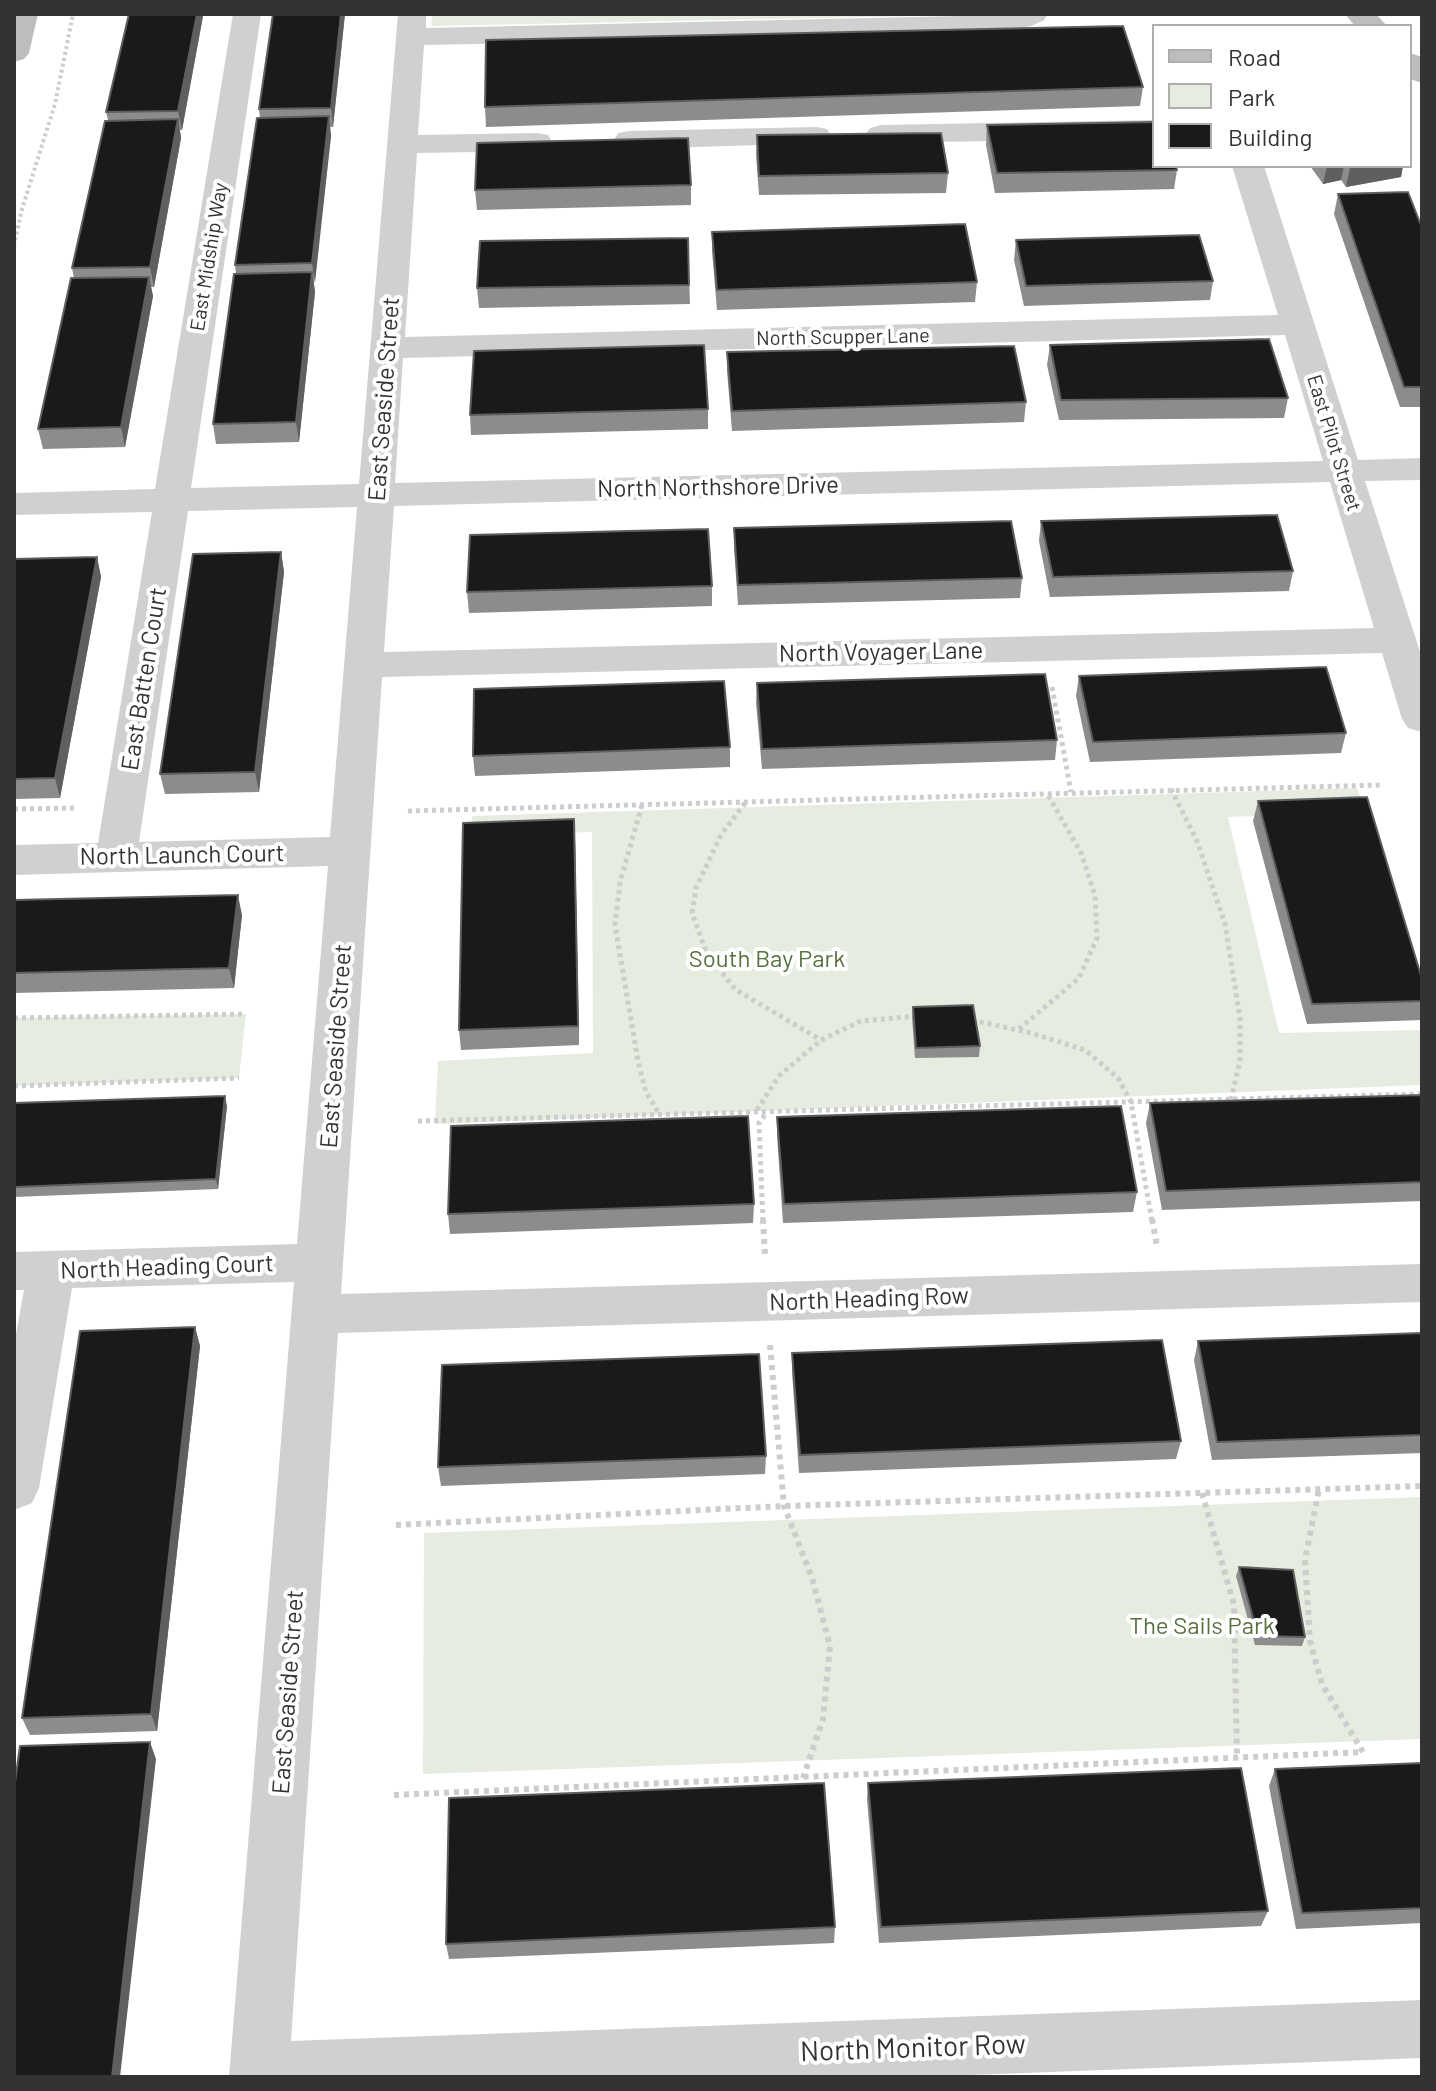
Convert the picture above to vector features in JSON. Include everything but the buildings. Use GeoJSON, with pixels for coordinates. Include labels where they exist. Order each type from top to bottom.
{"type":"FeatureCollection","features":[{"type":"Feature","properties":{"kind":"street"},"geometry":{"type":"LineString","coordinates":[[14,53],[24,14]]}},
{"type":"Feature","properties":{"kind":"street","name":"East Midship Way"},"geometry":{"type":"LineString","coordinates":[[172,500],[247,14]]}},
{"type":"Feature","properties":{"kind":"street"},"geometry":{"type":"LineString","coordinates":[[412,25],[990,25],[1021,20],[1034,14]]}},
{"type":"Feature","properties":{"kind":"street","name":"East Seaside Street"},"geometry":{"type":"LineString","coordinates":[[259,2074],[412,25]]}},
{"type":"Feature","properties":{"kind":"street"},"geometry":{"type":"LineString","coordinates":[[602,140],[1152,129]]}},
{"type":"Feature","properties":{"kind":"street"},"geometry":{"type":"LineString","coordinates":[[403,144],[571,141]]}},
{"type":"Feature","properties":{"kind":"street","name":"East Pilot Street"},"geometry":{"type":"LineString","coordinates":[[1249,168],[1422,719]]}},
{"type":"Feature","properties":{"kind":"street","name":"North Scupper Lane"},"geometry":{"type":"LineString","coordinates":[[388,348],[1298,325]]}},
{"type":"Feature","properties":{"kind":"street","name":"North Northshore Drive"},"geometry":{"type":"LineString","coordinates":[[14,504],[1422,469]]}},
{"type":"Feature","properties":{"kind":"street","name":"East Batten Court"},"geometry":{"type":"LineString","coordinates":[[116,857],[172,500]]}},
{"type":"Feature","properties":{"kind":"street","name":"North Voyager Lane"},"geometry":{"type":"LineString","coordinates":[[364,665],[1397,640]]}},
{"type":"Feature","properties":{"kind":"street","name":"North Launch Court"},"geometry":{"type":"LineString","coordinates":[[14,860],[351,851]]}},
{"type":"Feature","properties":{"kind":"street","name":"North Heading Court"},"geometry":{"type":"LineString","coordinates":[[32,1271],[320,1262]]}},
{"type":"Feature","properties":{"kind":"street"},"geometry":{"type":"LineString","coordinates":[[14,1488],[32,1271]]}},
{"type":"Feature","properties":{"kind":"street","name":"North Heading Row"},"geometry":{"type":"LineString","coordinates":[[316,1314],[1422,1283]]}},
{"type":"Feature","properties":{"kind":"street","name":"North Monitor Row"},"geometry":{"type":"LineString","coordinates":[[259,2074],[1422,2029]]}},
{"type":"Feature","properties":{"kind":"path"},"geometry":{"type":"LineString","coordinates":[[14,246],[22,209],[55,104],[73,14]]}},
{"type":"Feature","properties":{"kind":"path"},"geometry":{"type":"LineString","coordinates":[[1046,648],[1071,792]]}},
{"type":"Feature","properties":{"kind":"path"},"geometry":{"type":"LineString","coordinates":[[408,811],[1381,785]]}},
{"type":"Feature","properties":{"kind":"path"},"geometry":{"type":"LineString","coordinates":[[1171,789],[1197,841],[1225,924],[1240,1018],[1240,1061],[1231,1099]]}},
{"type":"Feature","properties":{"kind":"path"},"geometry":{"type":"LineString","coordinates":[[1018,1030],[1079,978],[1097,938],[1095,895],[1081,853],[1047,793]]}},
{"type":"Feature","properties":{"kind":"path"},"geometry":{"type":"LineString","coordinates":[[746,802],[721,835],[696,888],[692,913],[707,954],[736,990],[821,1040]]}},
{"type":"Feature","properties":{"kind":"path"},"geometry":{"type":"LineString","coordinates":[[642,805],[620,882],[615,925],[638,1061],[646,1092],[660,1115]]}},
{"type":"Feature","properties":{"kind":"path"},"geometry":{"type":"LineString","coordinates":[[14,809],[75,808]]}},
{"type":"Feature","properties":{"kind":"path"},"geometry":{"type":"LineString","coordinates":[[14,1018],[246,1014]]}},
{"type":"Feature","properties":{"kind":"path"},"geometry":{"type":"LineString","coordinates":[[757,1111],[779,1076],[821,1040],[861,1021],[921,1016]]}},
{"type":"Feature","properties":{"kind":"path"},"geometry":{"type":"LineString","coordinates":[[964,1020],[1018,1030],[1085,1050],[1118,1078],[1131,1102],[1165,1290]]}},
{"type":"Feature","properties":{"kind":"path"},"geometry":{"type":"LineString","coordinates":[[14,1086],[239,1078]]}},
{"type":"Feature","properties":{"kind":"path"},"geometry":{"type":"LineString","coordinates":[[418,1121],[1422,1094]]}},
{"type":"Feature","properties":{"kind":"path"},"geometry":{"type":"LineString","coordinates":[[767,1111],[759,1123],[767,1302],[784,1506],[812,1578],[830,1646],[823,1719],[803,1778]]}},
{"type":"Feature","properties":{"kind":"path"},"geometry":{"type":"LineString","coordinates":[[396,1525],[784,1506],[1422,1486]]}},
{"type":"Feature","properties":{"kind":"path"},"geometry":{"type":"LineString","coordinates":[[394,1795],[1363,1752],[1322,1684],[1310,1641],[1305,1560],[1319,1489]]}},
{"type":"Feature","properties":{"kind":"path"},"geometry":{"type":"LineString","coordinates":[[1202,1493],[1234,1605],[1237,1759]]}},
{"type":"Feature","properties":{"kind":"green space"},"geometry":{"type":"Polygon","coordinates":[[[432,14],[1012,14],[431,26],[432,14]]]}},
{"type":"Feature","properties":{"kind":"green space","name":"South Bay Park"},"geometry":{"type":"Polygon","coordinates":[[[1357,788],[1365,811],[1228,817],[1279,1033],[1422,1030],[1422,1085],[435,1124],[438,1061],[593,1053],[592,832],[471,835],[472,816],[1357,788]]]}},
{"type":"Feature","properties":{"kind":"green space"},"geometry":{"type":"Polygon","coordinates":[[[246,1014],[239,1078],[14,1086],[14,1018],[246,1014]]]}},
{"type":"Feature","properties":{"kind":"green space","name":"The Sails Park"},"geometry":{"type":"Polygon","coordinates":[[[1422,1497],[1422,1739],[423,1774],[424,1533],[1422,1497]]]}}]}
